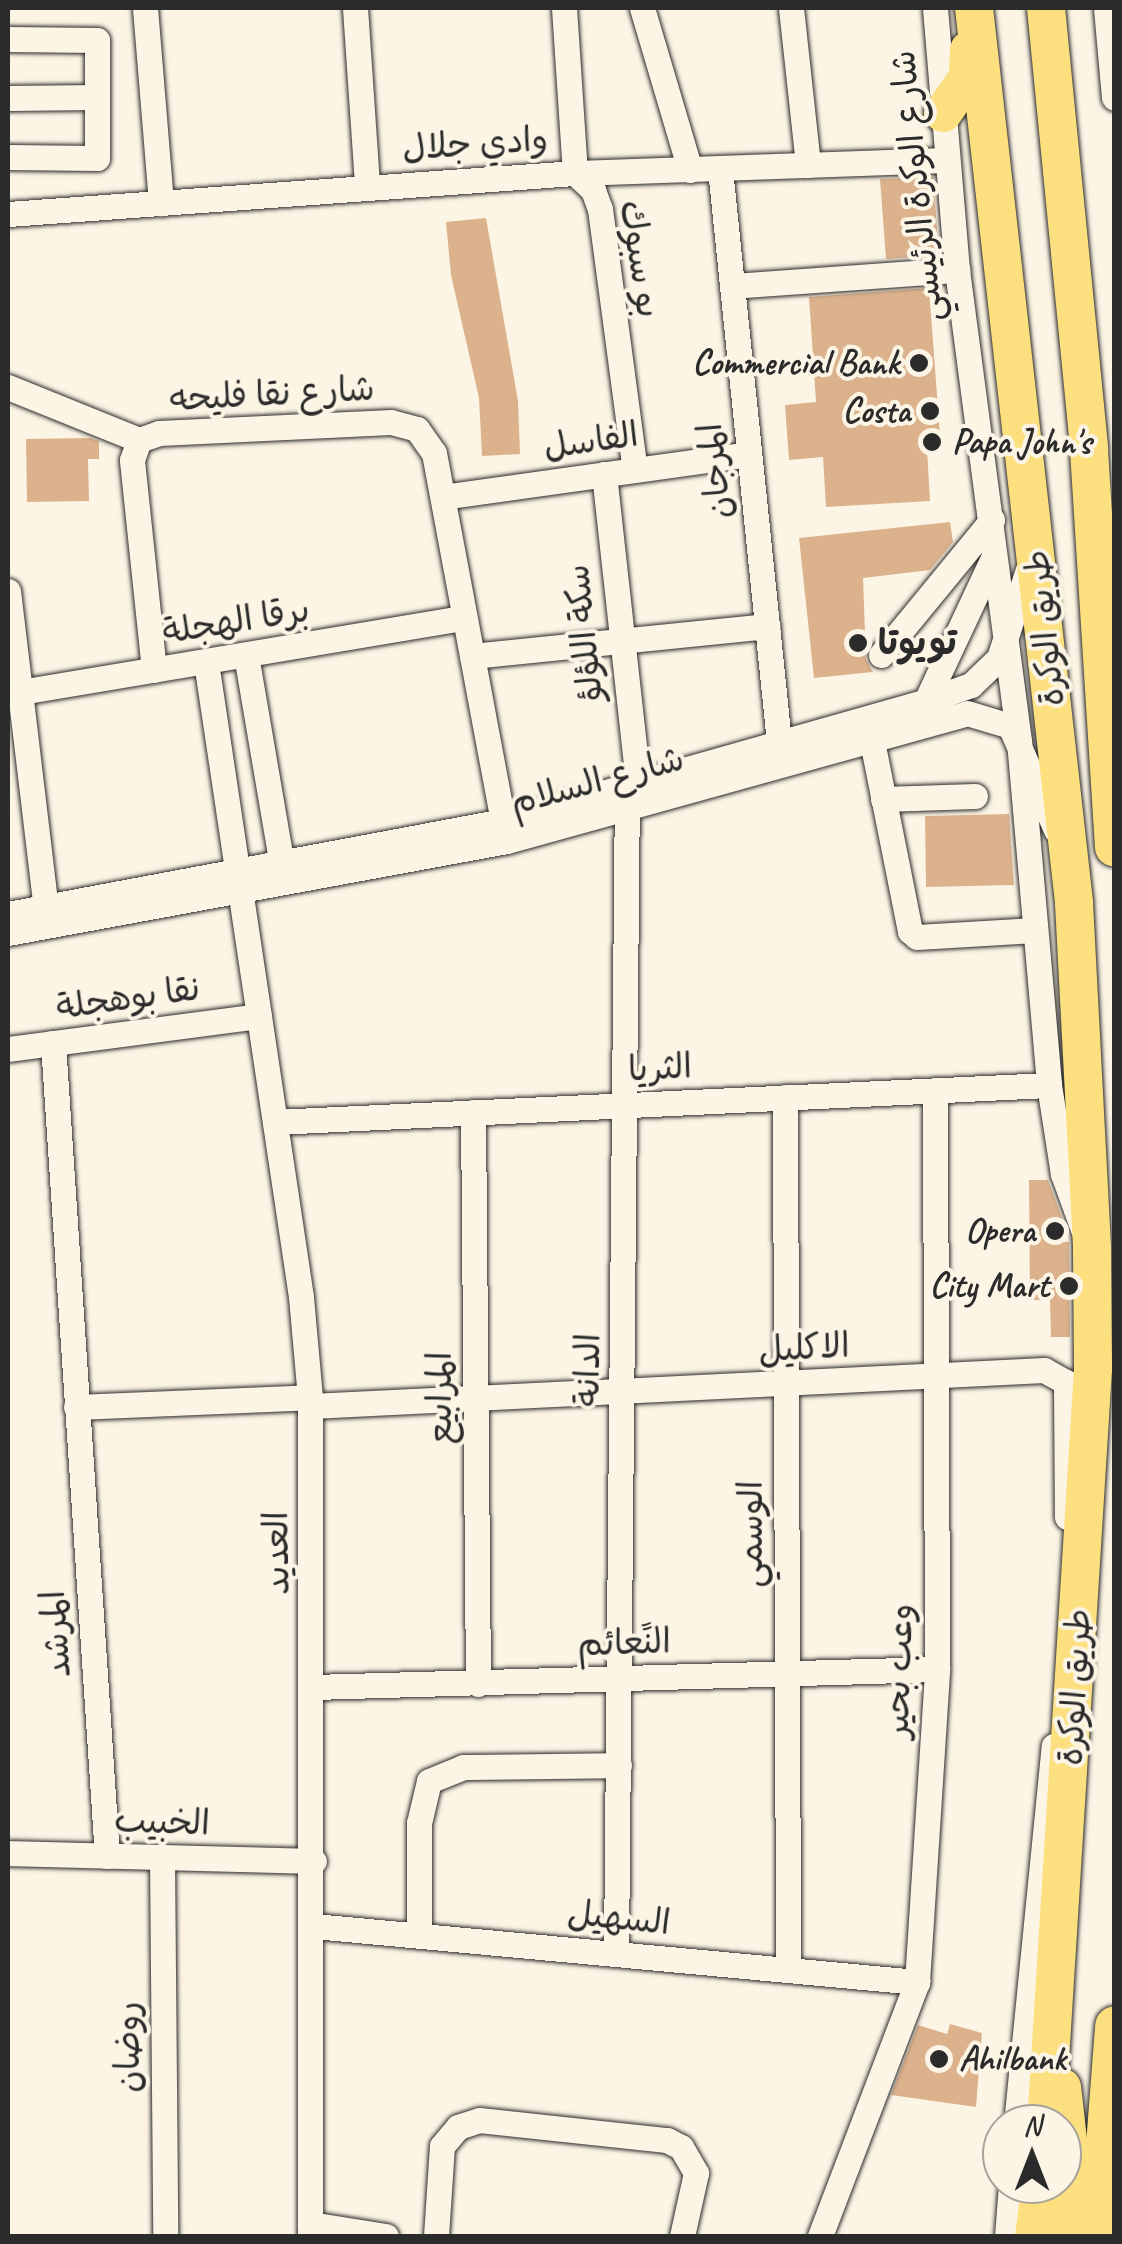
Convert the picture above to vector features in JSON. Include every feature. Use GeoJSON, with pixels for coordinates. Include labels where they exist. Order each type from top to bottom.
{"type":"FeatureCollection","features":[{"type":"Feature","properties":{"kind":"highway"},"geometry":{"type":"LineString","coordinates":[[943,114],[968,76],[973,8]]}},
{"type":"Feature","properties":{"kind":"highway","name":"طريق الوكرة"},"geometry":{"type":"LineString","coordinates":[[973,8],[1009,355],[1037,541],[1074,903],[1092,1250],[1047,2104]]}},
{"type":"Feature","properties":{"kind":"highway","name":"طريق الوكرة"},"geometry":{"type":"LineString","coordinates":[[1046,8],[1106,621],[1114,847]]}},
{"type":"Feature","properties":{"kind":"highway"},"geometry":{"type":"LineString","coordinates":[[1098,2236],[1114,2026]]}},
{"type":"Feature","properties":{"kind":"highway"},"geometry":{"type":"LineString","coordinates":[[1051,2042],[1068,2121],[1061,2236]]}},
{"type":"Feature","properties":{"kind":"highway"},"geometry":{"type":"LineString","coordinates":[[1034,2236],[1039,2204]]}},
{"type":"Feature","properties":{"kind":"street"},"geometry":{"type":"LineString","coordinates":[[145,8],[161,202]]}},
{"type":"Feature","properties":{"kind":"street"},"geometry":{"type":"LineString","coordinates":[[354,8],[366,186]]}},
{"type":"Feature","properties":{"kind":"street","name":"بو سبوك"},"geometry":{"type":"LineString","coordinates":[[564,8],[575,173],[593,190],[600,209],[635,470]]}},
{"type":"Feature","properties":{"kind":"street"},"geometry":{"type":"LineString","coordinates":[[642,8],[690,170]]}},
{"type":"Feature","properties":{"kind":"street"},"geometry":{"type":"LineString","coordinates":[[791,8],[808,165]]}},
{"type":"Feature","properties":{"kind":"street","name":"شارع الوكرة الرئيسي"},"geometry":{"type":"LineString","coordinates":[[935,8],[957,270],[996,549]]}},
{"type":"Feature","properties":{"kind":"street"},"geometry":{"type":"LineString","coordinates":[[1106,8],[1114,98]]}},
{"type":"Feature","properties":{"kind":"street"},"geometry":{"type":"LineString","coordinates":[[8,39],[97,40],[97,158],[8,158]]}},
{"type":"Feature","properties":{"kind":"street"},"geometry":{"type":"LineString","coordinates":[[8,98],[97,98]]}},
{"type":"Feature","properties":{"kind":"street","name":"وادي جلال"},"geometry":{"type":"LineString","coordinates":[[8,214],[575,173],[947,160]]}},
{"type":"Feature","properties":{"kind":"street","name":"المرجان"},"geometry":{"type":"LineString","coordinates":[[720,169],[781,755]]}},
{"type":"Feature","properties":{"kind":"street"},"geometry":{"type":"LineString","coordinates":[[732,286],[957,270]]}},
{"type":"Feature","properties":{"kind":"street"},"geometry":{"type":"LineString","coordinates":[[8,387],[139,440]]}},
{"type":"Feature","properties":{"kind":"street","name":"شارع نقا فليحه"},"geometry":{"type":"LineString","coordinates":[[154,670],[132,460],[139,440],[159,433],[391,422],[416,429],[434,453],[503,821]]}},
{"type":"Feature","properties":{"kind":"street","name":"الفاسل"},"geometry":{"type":"LineString","coordinates":[[443,497],[748,454]]}},
{"type":"Feature","properties":{"kind":"street","name":"سكة اللؤلؤ"},"geometry":{"type":"LineString","coordinates":[[604,474],[632,794]]}},
{"type":"Feature","properties":{"kind":"street"},"geometry":{"type":"LineString","coordinates":[[881,654],[992,520]]}},
{"type":"Feature","properties":{"kind":"street","name":"شارع السلام"},"geometry":{"type":"LineString","coordinates":[[8,914],[46,916],[238,883],[632,794],[781,755],[970,685],[1003,646],[1037,541]]}},
{"type":"Feature","properties":{"kind":"street"},"geometry":{"type":"LineString","coordinates":[[926,701],[996,549]]}},
{"type":"Feature","properties":{"kind":"street","name":"طريق الوكرة"},"geometry":{"type":"LineString","coordinates":[[996,549],[1003,646],[1020,741],[1048,1084],[1062,1174],[1092,1250]]}},
{"type":"Feature","properties":{"kind":"street"},"geometry":{"type":"LineString","coordinates":[[8,591],[20,692],[18,760],[46,916]]}},
{"type":"Feature","properties":{"kind":"street","name":"برقا الهجلة"},"geometry":{"type":"LineString","coordinates":[[20,692],[464,618]]}},
{"type":"Feature","properties":{"kind":"street"},"geometry":{"type":"LineString","coordinates":[[472,656],[768,626]]}},
{"type":"Feature","properties":{"kind":"street"},"geometry":{"type":"LineString","coordinates":[[246,655],[282,865]]}},
{"type":"Feature","properties":{"kind":"street","name":"العديد"},"geometry":{"type":"LineString","coordinates":[[206,662],[274,1122],[310,1402],[314,1861],[310,2230]]}},
{"type":"Feature","properties":{"kind":"street","name":"شارع السلام"},"geometry":{"type":"LineString","coordinates":[[781,755],[872,741],[967,713],[997,718],[1020,741]]}},
{"type":"Feature","properties":{"kind":"street"},"geometry":{"type":"LineString","coordinates":[[872,741],[906,918],[917,936],[1036,930]]}},
{"type":"Feature","properties":{"kind":"street"},"geometry":{"type":"LineString","coordinates":[[1020,741],[1055,826],[1074,903]]}},
{"type":"Feature","properties":{"kind":"street","name":"شارع السلام"},"geometry":{"type":"LineString","coordinates":[[238,883],[282,865],[632,794]]}},
{"type":"Feature","properties":{"kind":"street","name":"الدانة"},"geometry":{"type":"LineString","coordinates":[[616,1953],[632,794]]}},
{"type":"Feature","properties":{"kind":"street"},"geometry":{"type":"LineString","coordinates":[[883,800],[975,796]]}},
{"type":"Feature","properties":{"kind":"street","name":"شارع السلام"},"geometry":{"type":"LineString","coordinates":[[8,933],[46,916]]}},
{"type":"Feature","properties":{"kind":"street","name":"نقا بوهجلة"},"geometry":{"type":"LineString","coordinates":[[8,1049],[258,1016]]}},
{"type":"Feature","properties":{"kind":"street","name":"المرشد"},"geometry":{"type":"LineString","coordinates":[[53,1044],[106,1856]]}},
{"type":"Feature","properties":{"kind":"street","name":"الثريا"},"geometry":{"type":"LineString","coordinates":[[274,1122],[1048,1084]]}},
{"type":"Feature","properties":{"kind":"street","name":"وعب بحير"},"geometry":{"type":"LineString","coordinates":[[820,2236],[917,1982],[937,1669],[934,1090]]}},
{"type":"Feature","properties":{"kind":"street","name":"الوسمي"},"geometry":{"type":"LineString","coordinates":[[784,1097],[788,1970]]}},
{"type":"Feature","properties":{"kind":"street","name":"المرابيع"},"geometry":{"type":"LineString","coordinates":[[474,1112],[478,1684]]}},
{"type":"Feature","properties":{"kind":"street","name":"الاكليل"},"geometry":{"type":"LineString","coordinates":[[310,1402],[1059,1374],[1066,1382],[1077,1480],[1065,1614]]}},
{"type":"Feature","properties":{"kind":"street"},"geometry":{"type":"LineString","coordinates":[[76,1407],[310,1402]]}},
{"type":"Feature","properties":{"kind":"street","name":"طريق الوكرة"},"geometry":{"type":"LineString","coordinates":[[1018,2104],[1065,1614]]}},
{"type":"Feature","properties":{"kind":"street","name":"النًعائم"},"geometry":{"type":"LineString","coordinates":[[313,1687],[937,1669]]}},
{"type":"Feature","properties":{"kind":"street"},"geometry":{"type":"LineString","coordinates":[[419,1933],[419,1823],[429,1781],[463,1767],[618,1766]]}},
{"type":"Feature","properties":{"kind":"street","name":"الخبيب"},"geometry":{"type":"LineString","coordinates":[[8,1853],[314,1861]]}},
{"type":"Feature","properties":{"kind":"street","name":"روضان"},"geometry":{"type":"LineString","coordinates":[[162,1857],[165,2236]]}},
{"type":"Feature","properties":{"kind":"street","name":"السهيل"},"geometry":{"type":"LineString","coordinates":[[314,1926],[917,1982]]}},
{"type":"Feature","properties":{"kind":"street"},"geometry":{"type":"LineString","coordinates":[[436,2236],[442,2146],[458,2127],[479,2120],[667,2140],[682,2147],[696,2173],[682,2236]]}},
{"type":"Feature","properties":{"kind":"street"},"geometry":{"type":"LineString","coordinates":[[1006,2236],[1008,2204]]}},
{"type":"Feature","properties":{"kind":"street"},"geometry":{"type":"LineString","coordinates":[[310,2230],[386,2236]]}},
{"type":"Feature","properties":{"kind":"building"},"geometry":{"type":"Polygon","coordinates":[[[933,177],[939,255],[886,259],[880,179],[933,177]]]}},
{"type":"Feature","properties":{"kind":"building"},"geometry":{"type":"Polygon","coordinates":[[[486,218],[518,401],[520,454],[482,456],[479,398],[451,275],[446,222],[486,218]]]}},
{"type":"Feature","properties":{"kind":"building"},"geometry":{"type":"Polygon","coordinates":[[[929,288],[941,448],[927,449],[930,501],[826,507],[823,457],[789,460],[785,405],[816,402],[809,297],[929,288]]]}},
{"type":"Feature","properties":{"kind":"building"},"geometry":{"type":"Polygon","coordinates":[[[26,439],[99,441],[99,459],[88,459],[89,501],[27,502],[26,439]]]}},
{"type":"Feature","properties":{"kind":"building"},"geometry":{"type":"Polygon","coordinates":[[[950,522],[953,542],[930,570],[863,578],[866,660],[873,672],[814,678],[799,538],[950,522]]]}},
{"type":"Feature","properties":{"kind":"building"},"geometry":{"type":"Polygon","coordinates":[[[1009,814],[1014,885],[926,887],[925,816],[1009,814]]]}},
{"type":"Feature","properties":{"kind":"building"},"geometry":{"type":"Polygon","coordinates":[[[1029,1180],[1048,1180],[1062,1218],[1062,1242],[1069,1242],[1070,1337],[1051,1337],[1050,1300],[1030,1300],[1029,1180]]]}},
{"type":"Feature","properties":{"kind":"building","name":"Ahilbank"},"geometry":{"type":"Polygon","coordinates":[[[950,2024],[982,2033],[976,2107],[891,2095],[918,2025],[947,2034],[950,2024]]]}},
{"type":"Feature","properties":{"kind":"place","name":"Commercial Bank"},"geometry":{"type":"Point","coordinates":[919,363]}},
{"type":"Feature","properties":{"kind":"place","name":"Costa"},"geometry":{"type":"Point","coordinates":[930,411]}},
{"type":"Feature","properties":{"kind":"place","name":"Papa John's"},"geometry":{"type":"Point","coordinates":[932,442]}},
{"type":"Feature","properties":{"kind":"place","name":"تويوتا"},"geometry":{"type":"Point","coordinates":[858,643]}},
{"type":"Feature","properties":{"kind":"place","name":"Opera"},"geometry":{"type":"Point","coordinates":[1055,1231]}},
{"type":"Feature","properties":{"kind":"place","name":"City Mart"},"geometry":{"type":"Point","coordinates":[1069,1286]}},
{"type":"Feature","properties":{"kind":"place","name":"Ahilbank"},"geometry":{"type":"Point","coordinates":[939,2059]}}]}
